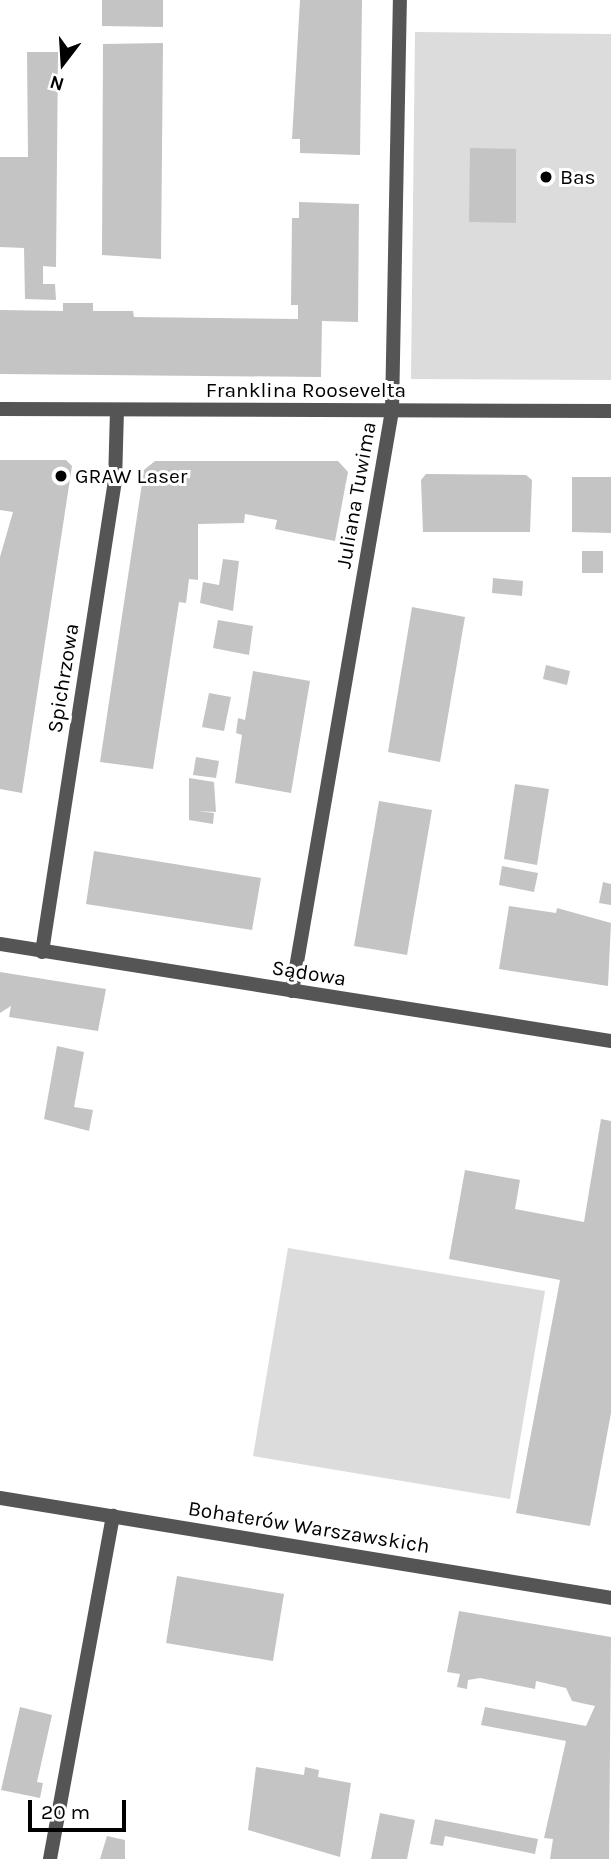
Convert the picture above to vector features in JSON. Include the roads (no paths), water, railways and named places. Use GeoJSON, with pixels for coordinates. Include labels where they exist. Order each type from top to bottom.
{"type":"FeatureCollection","features":[{"type":"Feature","properties":{"kind":"street","name":"Juliana Tuwima"},"geometry":{"type":"LineString","coordinates":[[292,991],[393,411],[400,0]]}},
{"type":"Feature","properties":{"kind":"street","name":"Franklina Roosevelta"},"geometry":{"type":"LineString","coordinates":[[0,409],[611,411]]}},
{"type":"Feature","properties":{"kind":"street","name":"Spichrzowa"},"geometry":{"type":"LineString","coordinates":[[42,951],[115,482],[117,410]]}},
{"type":"Feature","properties":{"kind":"street","name":"Sądowa"},"geometry":{"type":"LineString","coordinates":[[0,944],[611,1041]]}},
{"type":"Feature","properties":{"kind":"street","name":"Bohaterów Warszawskich"},"geometry":{"type":"LineString","coordinates":[[0,1497],[611,1598]]}},
{"type":"Feature","properties":{"kind":"street"},"geometry":{"type":"LineString","coordinates":[[50,1859],[113,1516]]}},
{"type":"Feature","properties":{"kind":"place","name":"Bas"},"geometry":{"type":"Point","coordinates":[546,177]}},
{"type":"Feature","properties":{"kind":"place","name":"GRAW Laser"},"geometry":{"type":"Point","coordinates":[61,476]}}]}
